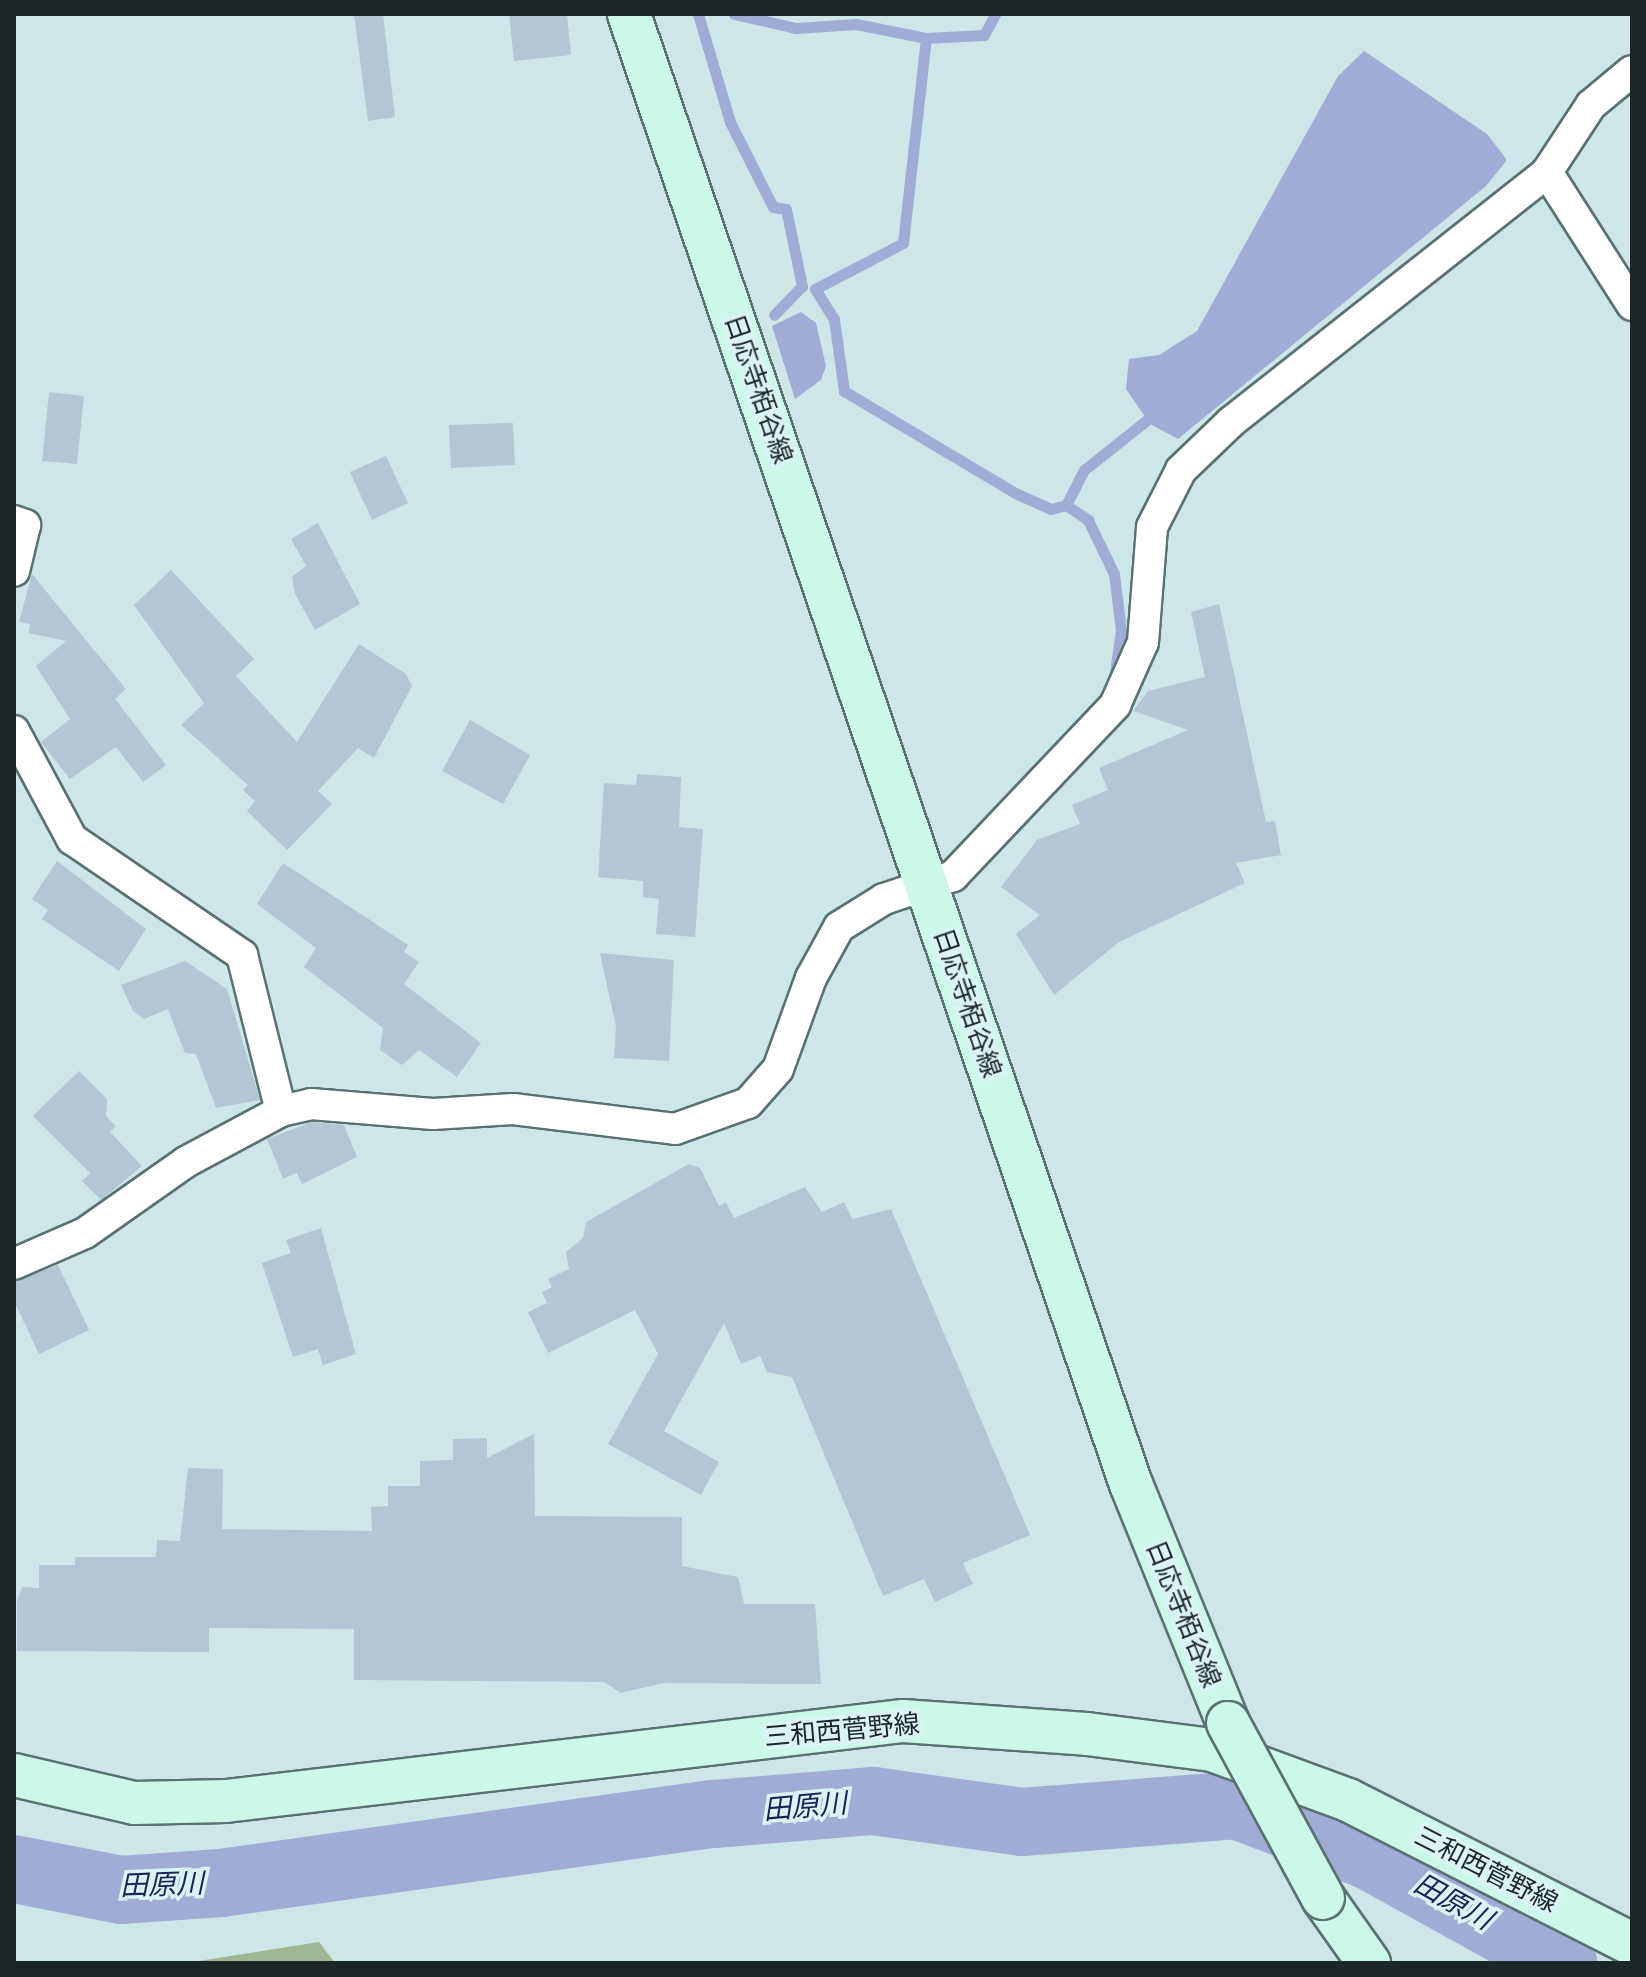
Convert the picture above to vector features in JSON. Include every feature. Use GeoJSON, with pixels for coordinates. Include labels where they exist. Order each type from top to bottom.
{"type":"FeatureCollection","features":[{"type":"Feature","properties":{"kind":"main road","name":"日応寺栢谷線"},"geometry":{"type":"LineString","coordinates":[[629,14],[1131,1484],[1228,1723],[1323,1898],[1369,1963]]}},
{"type":"Feature","properties":{"kind":"main road","name":"三和西菅野線"},"geometry":{"type":"LineString","coordinates":[[14,1775],[134,1803],[226,1801],[903,1721],[1087,1734],[1212,1750],[1348,1800],[1632,1944]]}},
{"type":"Feature","properties":{"kind":"street"},"geometry":{"type":"LineString","coordinates":[[14,1264],[85,1233],[186,1162],[281,1111],[311,1104],[433,1114],[513,1109],[643,1127],[706,1123],[766,1089],[839,927],[884,899],[953,876],[1115,705],[1143,642],[1152,527],[1181,470],[1231,422],[1547,172],[1591,105],[1632,71]]}},
{"type":"Feature","properties":{"kind":"street"},"geometry":{"type":"LineString","coordinates":[[1547,172],[1632,305]]}},
{"type":"Feature","properties":{"kind":"street"},"geometry":{"type":"LineString","coordinates":[[14,521],[25,525],[14,571]]}},
{"type":"Feature","properties":{"kind":"street"},"geometry":{"type":"LineString","coordinates":[[14,731],[72,839],[242,955],[281,1111]]}},
{"type":"Feature","properties":{"kind":"green space"},"geometry":{"type":"Polygon","coordinates":[[[319,1942],[335,1963],[186,1963],[319,1942]]]}},
{"type":"Feature","properties":{"kind":"water"},"geometry":{"type":"Polygon","coordinates":[[[1364,51],[1487,134],[1507,160],[1486,186],[1178,439],[1150,424],[1126,389],[1129,359],[1159,355],[1197,331],[1338,76],[1364,51]]]}},
{"type":"Feature","properties":{"kind":"water"},"geometry":{"type":"Polygon","coordinates":[[[801,312],[816,323],[826,366],[821,380],[795,399],[772,326],[801,312]]]}},
{"type":"Feature","properties":{"kind":"building"},"geometry":{"type":"Polygon","coordinates":[[[354,14],[383,14],[395,117],[368,121],[354,14]]]}},
{"type":"Feature","properties":{"kind":"building"},"geometry":{"type":"Polygon","coordinates":[[[509,14],[567,14],[571,55],[514,61],[509,14]]]}},
{"type":"Feature","properties":{"kind":"building"},"geometry":{"type":"Polygon","coordinates":[[[49,392],[84,396],[77,464],[42,461],[49,392]]]}},
{"type":"Feature","properties":{"kind":"building"},"geometry":{"type":"Polygon","coordinates":[[[513,423],[515,465],[451,468],[449,425],[513,423]]]}},
{"type":"Feature","properties":{"kind":"building"},"geometry":{"type":"Polygon","coordinates":[[[386,456],[408,503],[372,520],[350,472],[386,456]]]}},
{"type":"Feature","properties":{"kind":"building"},"geometry":{"type":"Polygon","coordinates":[[[318,523],[360,604],[315,630],[295,594],[292,577],[306,566],[291,539],[318,523]]]}},
{"type":"Feature","properties":{"kind":"building"},"geometry":{"type":"Polygon","coordinates":[[[171,570],[254,659],[236,676],[297,742],[359,644],[406,674],[412,686],[374,758],[358,748],[318,791],[332,804],[287,850],[247,811],[255,801],[243,790],[248,785],[181,725],[204,703],[134,605],[171,570]]]}},
{"type":"Feature","properties":{"kind":"building"},"geometry":{"type":"Polygon","coordinates":[[[32,574],[126,689],[115,699],[166,765],[143,782],[116,747],[70,779],[41,742],[70,719],[36,666],[66,641],[29,633],[30,624],[19,622],[32,574]]]}},
{"type":"Feature","properties":{"kind":"building"},"geometry":{"type":"Polygon","coordinates":[[[1219,604],[1266,822],[1275,821],[1281,855],[1236,863],[1245,883],[1119,942],[1054,995],[1016,934],[1040,915],[1001,887],[1037,840],[1080,824],[1072,805],[1108,790],[1099,768],[1188,730],[1133,711],[1148,691],[1205,677],[1191,612],[1219,604]]]}},
{"type":"Feature","properties":{"kind":"building"},"geometry":{"type":"Polygon","coordinates":[[[470,720],[530,755],[503,804],[442,771],[470,720]]]}},
{"type":"Feature","properties":{"kind":"building"},"geometry":{"type":"Polygon","coordinates":[[[637,774],[681,777],[679,827],[703,829],[695,937],[656,934],[659,899],[643,897],[643,881],[598,877],[604,783],[636,785],[637,774]]]}},
{"type":"Feature","properties":{"kind":"building"},"geometry":{"type":"Polygon","coordinates":[[[57,861],[146,929],[119,971],[42,919],[48,910],[32,899],[57,861]]]}},
{"type":"Feature","properties":{"kind":"building"},"geometry":{"type":"Polygon","coordinates":[[[283,863],[408,945],[404,952],[419,962],[404,984],[481,1043],[457,1077],[419,1050],[402,1065],[380,1050],[383,1028],[304,967],[316,948],[257,904],[283,863]]]}},
{"type":"Feature","properties":{"kind":"building"},"geometry":{"type":"Polygon","coordinates":[[[600,953],[674,960],[669,1061],[614,1058],[616,1027],[600,953]]]}},
{"type":"Feature","properties":{"kind":"building"},"geometry":{"type":"Polygon","coordinates":[[[185,961],[227,989],[260,1100],[216,1108],[196,1054],[185,1053],[168,1009],[144,1019],[133,1011],[121,985],[185,961]]]}},
{"type":"Feature","properties":{"kind":"building"},"geometry":{"type":"Polygon","coordinates":[[[79,1071],[107,1099],[106,1116],[116,1126],[110,1132],[142,1166],[101,1200],[82,1181],[90,1173],[33,1116],[79,1071]]]}},
{"type":"Feature","properties":{"kind":"building"},"geometry":{"type":"Polygon","coordinates":[[[312,1122],[344,1125],[357,1157],[302,1184],[297,1173],[283,1179],[267,1139],[312,1122]]]}},
{"type":"Feature","properties":{"kind":"building"},"geometry":{"type":"Polygon","coordinates":[[[689,1164],[700,1168],[719,1206],[726,1202],[734,1218],[805,1187],[822,1212],[844,1202],[852,1219],[891,1209],[1030,1535],[963,1563],[973,1584],[935,1602],[924,1579],[883,1596],[792,1377],[767,1372],[760,1356],[741,1364],[724,1323],[664,1431],[719,1462],[701,1495],[608,1444],[658,1354],[635,1310],[548,1353],[528,1312],[547,1303],[542,1292],[552,1287],[548,1279],[569,1269],[566,1252],[583,1238],[586,1222],[689,1164]]]}},
{"type":"Feature","properties":{"kind":"building"},"geometry":{"type":"Polygon","coordinates":[[[321,1228],[356,1354],[323,1365],[318,1349],[293,1357],[262,1263],[291,1253],[286,1240],[321,1228]]]}},
{"type":"Feature","properties":{"kind":"building"},"geometry":{"type":"Polygon","coordinates":[[[58,1265],[89,1330],[39,1354],[14,1301],[14,1282],[58,1265]]]}},
{"type":"Feature","properties":{"kind":"building"},"geometry":{"type":"Polygon","coordinates":[[[534,1434],[535,1516],[682,1517],[682,1566],[738,1577],[744,1604],[815,1604],[821,1684],[663,1683],[621,1693],[604,1682],[354,1680],[354,1629],[209,1628],[209,1652],[17,1651],[17,1601],[22,1587],[39,1588],[39,1565],[75,1565],[75,1557],[156,1557],[157,1540],[180,1541],[188,1468],[223,1469],[222,1529],[372,1531],[371,1507],[388,1506],[388,1486],[420,1486],[420,1461],[453,1460],[453,1439],[487,1438],[487,1458],[534,1434]]]}},
{"type":"Feature","properties":{"kind":"waterway"},"geometry":{"type":"LineString","coordinates":[[698,14],[730,122],[773,207],[786,209],[802,286],[774,315]]}},
{"type":"Feature","properties":{"kind":"waterway"},"geometry":{"type":"LineString","coordinates":[[734,14],[796,28],[856,24],[926,38],[984,35],[995,14]]}},
{"type":"Feature","properties":{"kind":"waterway"},"geometry":{"type":"LineString","coordinates":[[926,38],[903,243],[815,289],[834,319],[844,391],[1015,493],[1051,509],[1066,505],[1088,520],[1114,574],[1121,630],[1115,672]]}},
{"type":"Feature","properties":{"kind":"waterway"},"geometry":{"type":"LineString","coordinates":[[1066,505],[1084,470],[1157,412]]}},
{"type":"Feature","properties":{"kind":"waterway","name":"田原川"},"geometry":{"type":"LineString","coordinates":[[14,1869],[121,1890],[221,1883],[714,1814],[873,1801],[1022,1822],[1236,1805],[1370,1856],[1563,1963]]}}]}
